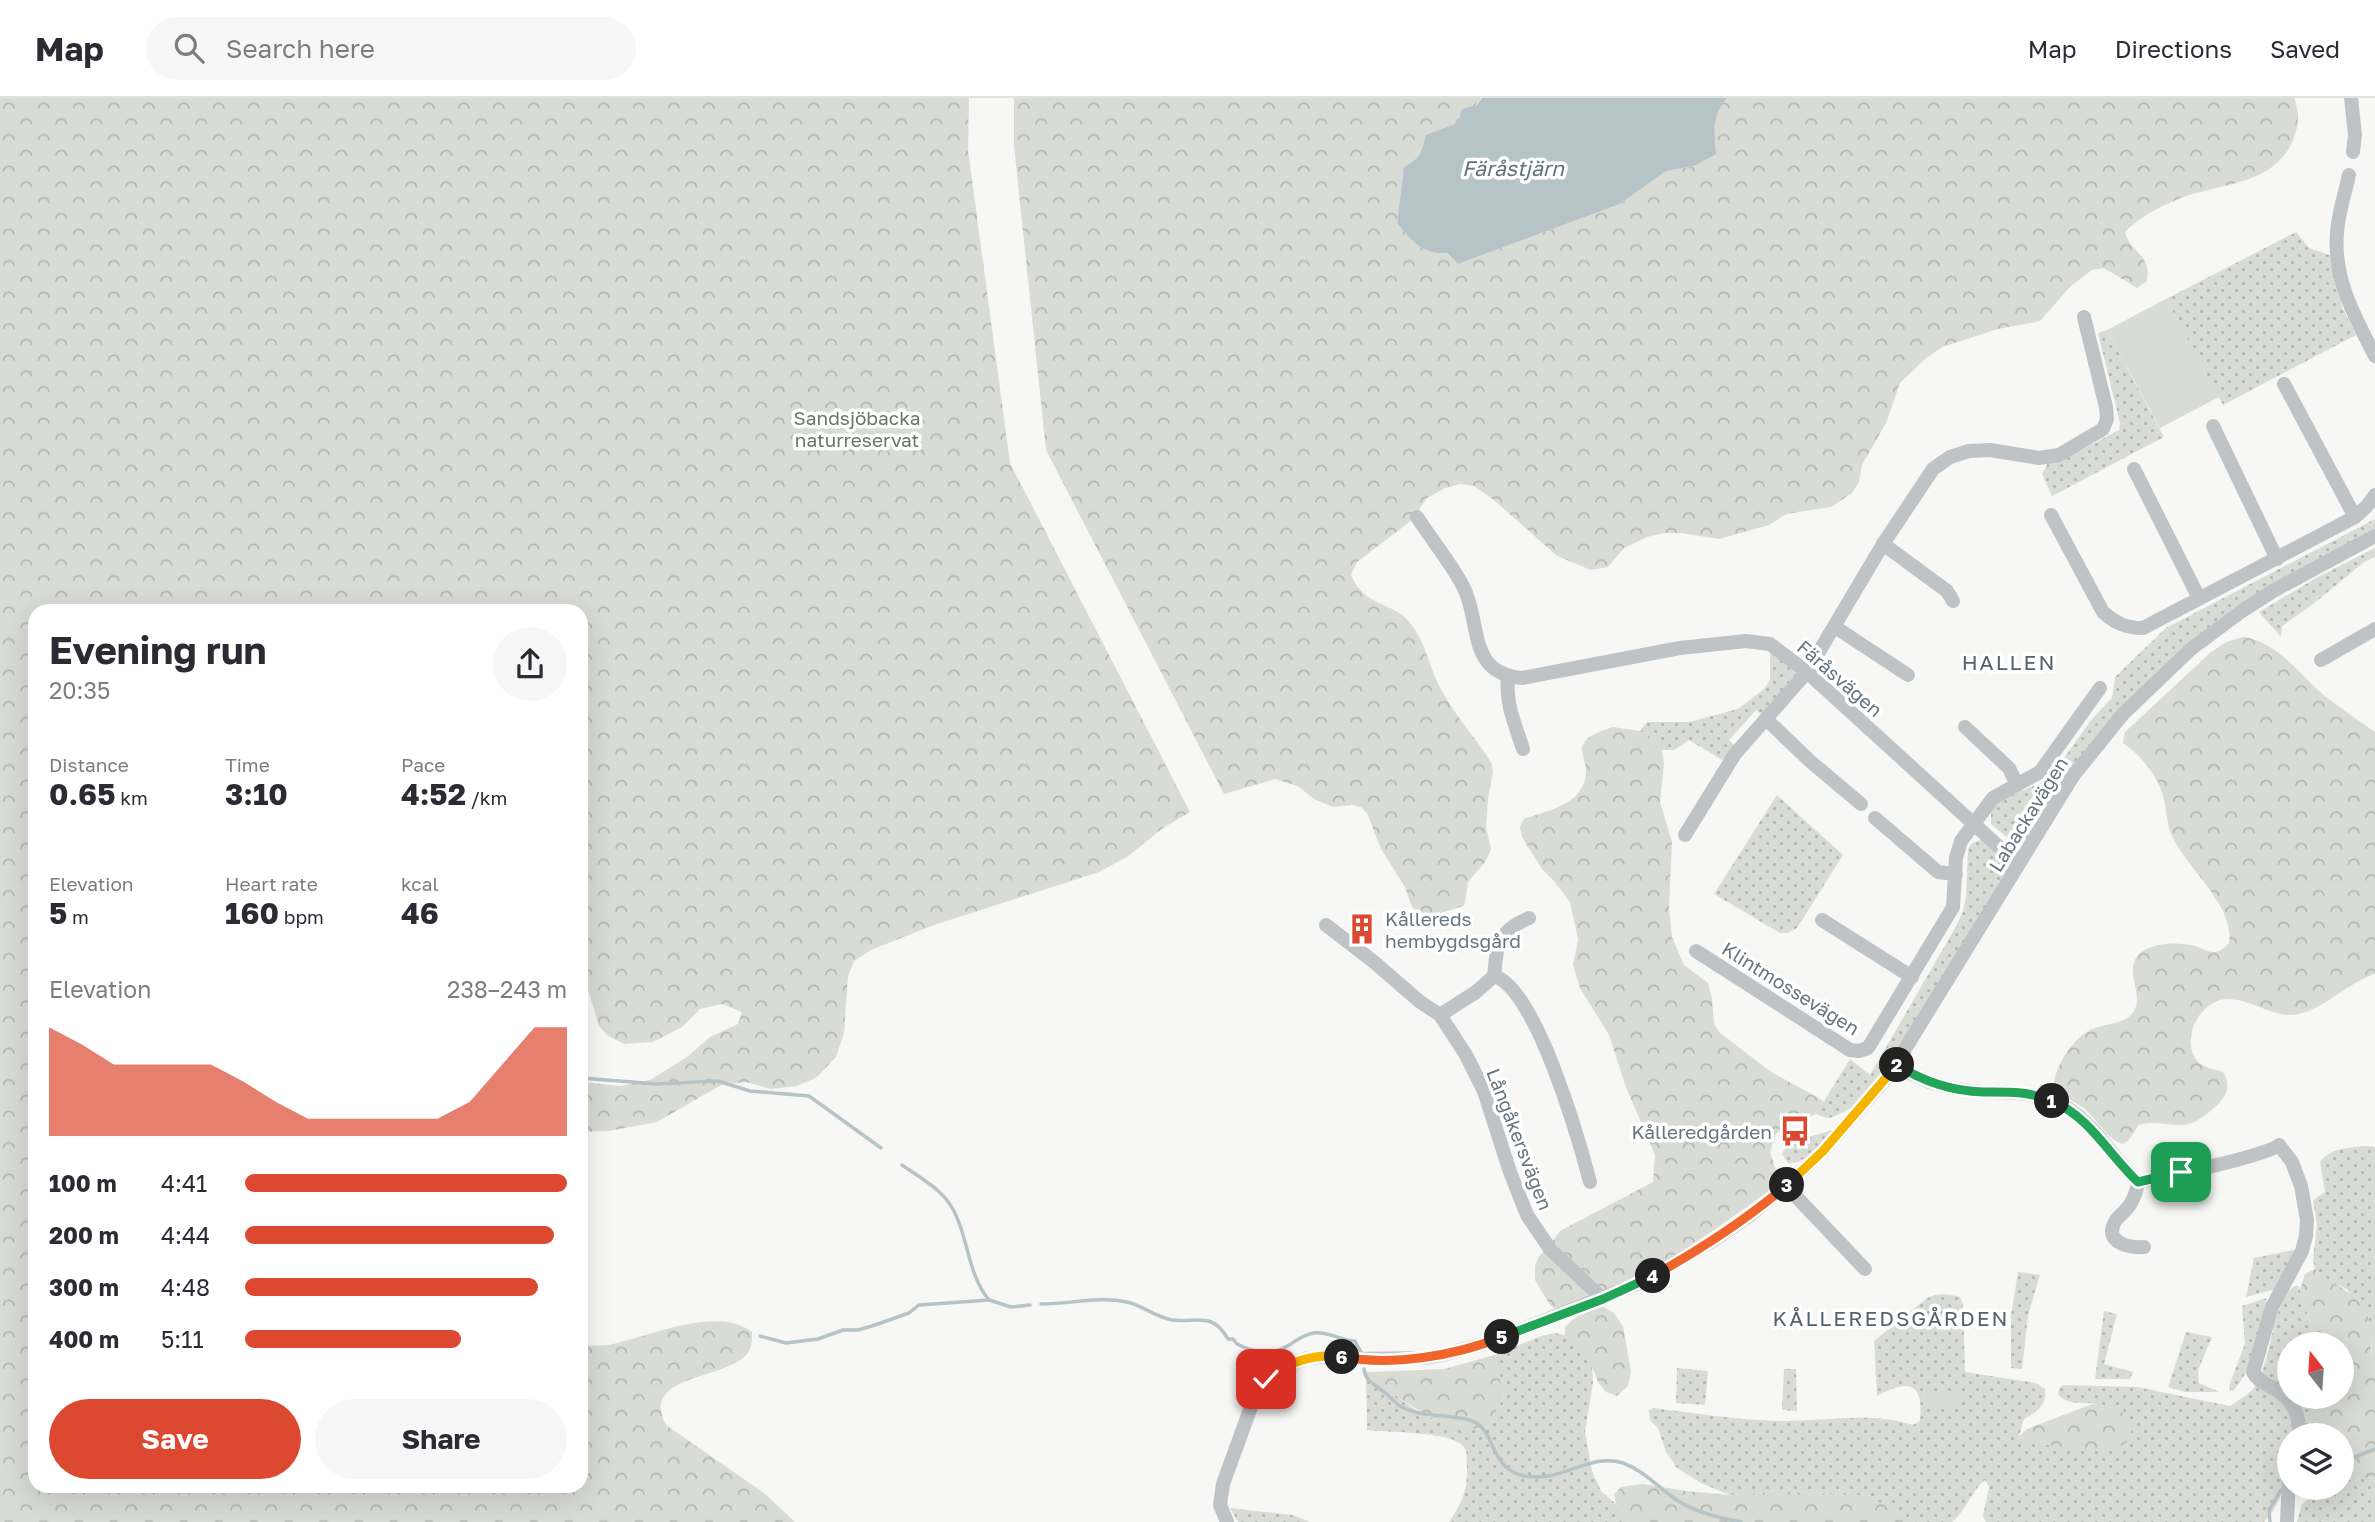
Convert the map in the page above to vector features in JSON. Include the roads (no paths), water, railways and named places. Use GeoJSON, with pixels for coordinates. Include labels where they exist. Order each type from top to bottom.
{"type":"FeatureCollection","features":[{"type":"Feature","properties":{"kind":"street"},"geometry":{"type":"LineString","coordinates":[[2351,98],[2354,119],[2353,152]]}},
{"type":"Feature","properties":{"kind":"street"},"geometry":{"type":"LineString","coordinates":[[2349,175],[2337,231],[2340,277],[2351,310],[2375,356]]}},
{"type":"Feature","properties":{"kind":"street"},"geometry":{"type":"LineString","coordinates":[[1685,835],[1735,754],[1807,672],[1883,544],[1933,469],[1950,457],[1969,451],[1990,450],[2048,458],[2072,449],[2103,429],[2107,419],[2106,407],[2084,317]]}},
{"type":"Feature","properties":{"kind":"street"},"geometry":{"type":"LineString","coordinates":[[2284,384],[2355,517]]}},
{"type":"Feature","properties":{"kind":"street"},"geometry":{"type":"LineString","coordinates":[[2213,426],[2277,559]]}},
{"type":"Feature","properties":{"kind":"street"},"geometry":{"type":"LineString","coordinates":[[2134,469],[2199,598]]}},
{"type":"Feature","properties":{"kind":"street"},"geometry":{"type":"LineString","coordinates":[[2051,515],[2103,612],[2114,622],[2132,628],[2143,628],[2355,517],[2375,495]]}},
{"type":"Feature","properties":{"kind":"street"},"geometry":{"type":"LineString","coordinates":[[1417,517],[1464,587],[1483,655],[1490,666],[1507,677],[1508,707],[1523,749]]}},
{"type":"Feature","properties":{"kind":"street","name":"Labackavägen"},"geometry":{"type":"LineString","coordinates":[[1227,1522],[1220,1505],[1223,1485],[1255,1397],[1266,1379],[1278,1369],[1308,1358],[1395,1359],[1446,1354],[1490,1342],[1642,1282],[1714,1240],[1786,1186],[1832,1142],[1896,1065],[2073,776],[2123,714],[2171,666],[2252,604],[2375,536]]}},
{"type":"Feature","properties":{"kind":"street"},"geometry":{"type":"LineString","coordinates":[[1883,544],[1947,591],[1953,601]]}},
{"type":"Feature","properties":{"kind":"street"},"geometry":{"type":"LineString","coordinates":[[1835,626],[1908,676]]}},
{"type":"Feature","properties":{"kind":"street"},"geometry":{"type":"LineString","coordinates":[[2322,660],[2375,629]]}},
{"type":"Feature","properties":{"kind":"street","name":"Färåsvägen"},"geometry":{"type":"LineString","coordinates":[[1507,677],[1548,674],[1680,648],[1745,641],[1770,644],[1807,672],[1998,846],[2021,860]]}},
{"type":"Feature","properties":{"kind":"street","name":"Klintmossevägen"},"geometry":{"type":"LineString","coordinates":[[1696,951],[1850,1050],[1868,1048],[1953,907],[1956,858],[1961,841],[1993,798],[2040,772],[2100,688]]}},
{"type":"Feature","properties":{"kind":"street"},"geometry":{"type":"LineString","coordinates":[[1766,719],[1861,804]]}},
{"type":"Feature","properties":{"kind":"street"},"geometry":{"type":"LineString","coordinates":[[1965,727],[2008,768],[2017,785]]}},
{"type":"Feature","properties":{"kind":"street"},"geometry":{"type":"LineString","coordinates":[[1875,818],[1938,872],[1956,874]]}},
{"type":"Feature","properties":{"kind":"street"},"geometry":{"type":"LineString","coordinates":[[1440,1015],[1476,992],[1494,976],[1496,954],[1502,935],[1514,924],[1529,918]]}},
{"type":"Feature","properties":{"kind":"street"},"geometry":{"type":"LineString","coordinates":[[1822,920],[1912,977]]}},
{"type":"Feature","properties":{"kind":"street","name":"Långåkersvägen"},"geometry":{"type":"LineString","coordinates":[[1326,925],[1440,1015],[1466,1055],[1484,1091],[1510,1172],[1527,1214],[1550,1249],[1603,1299]]}},
{"type":"Feature","properties":{"kind":"street"},"geometry":{"type":"LineString","coordinates":[[1494,976],[1508,983],[1526,1011],[1553,1064],[1590,1182]]}},
{"type":"Feature","properties":{"kind":"street"},"geometry":{"type":"LineString","coordinates":[[1896,1065],[1918,1079],[1939,1085],[1981,1092],[2030,1093],[2065,1107],[2078,1116],[2138,1182]]}},
{"type":"Feature","properties":{"kind":"street"},"geometry":{"type":"LineString","coordinates":[[2138,1182],[2251,1156],[2279,1145],[2289,1156],[2301,1186],[2307,1220],[2306,1236],[2298,1259],[2272,1307],[2253,1372],[2261,1382],[2283,1393],[2292,1403],[2298,1423]]}},
{"type":"Feature","properties":{"kind":"street"},"geometry":{"type":"LineString","coordinates":[[2138,1182],[2135,1196],[2116,1221],[2113,1232],[2115,1239],[2122,1245],[2144,1247]]}},
{"type":"Feature","properties":{"kind":"street"},"geometry":{"type":"LineString","coordinates":[[1786,1186],[1865,1269]]}},
{"type":"Feature","properties":{"kind":"street"},"geometry":{"type":"LineString","coordinates":[[2287,1522],[2288,1500]]}},
{"type":"Feature","properties":{"kind":"water","name":"Färåstjärn"},"geometry":{"type":"Polygon","coordinates":[[[1482,98],[1727,98],[1716,118],[1716,154],[1694,166],[1666,171],[1620,204],[1458,264],[1447,253],[1431,252],[1418,246],[1397,223],[1404,167],[1419,154],[1425,135],[1458,123],[1462,109],[1477,105],[1482,98]]]}},
{"type":"Feature","properties":{"kind":"waterway"},"geometry":{"type":"LineString","coordinates":[[588,1079],[657,1084],[718,1081],[750,1091],[809,1096],[881,1148]]}},
{"type":"Feature","properties":{"kind":"waterway"},"geometry":{"type":"LineString","coordinates":[[902,1165],[925,1180],[946,1199],[959,1223],[975,1276],[989,1300],[1011,1307],[1030,1305]]}},
{"type":"Feature","properties":{"kind":"waterway"},"geometry":{"type":"LineString","coordinates":[[760,1336],[786,1343],[818,1339],[843,1330],[872,1326],[909,1313],[919,1305],[989,1300]]}},
{"type":"Feature","properties":{"kind":"waterway"},"geometry":{"type":"LineString","coordinates":[[1041,1304],[1095,1300],[1127,1302],[1172,1320],[1210,1321],[1222,1330],[1228,1339],[1233,1339],[1250,1350],[1263,1352],[1276,1351],[1309,1334],[1324,1333],[1355,1341],[1363,1356]]}},
{"type":"Feature","properties":{"kind":"waterway"},"geometry":{"type":"LineString","coordinates":[[1364,1369],[1369,1380],[1400,1406],[1418,1413],[1463,1419],[1480,1425],[1499,1458],[1513,1472],[1539,1477],[1598,1461],[1623,1463],[1642,1473],[1686,1505],[1713,1516],[1741,1522]]}},
{"type":"Feature","properties":{"kind":"waterway"},"geometry":{"type":"LineString","coordinates":[[2354,1457],[2375,1449]]}},
{"type":"Feature","properties":{"kind":"waterway"},"geometry":{"type":"LineString","coordinates":[[2270,1522],[2269,1510],[2277,1497]]}},
{"type":"Feature","properties":{"kind":"place","name":"Kållereds hembygdsgård"},"geometry":{"type":"Point","coordinates":[1362,929]}},
{"type":"Feature","properties":{"kind":"place","name":"Kålleredgården"},"geometry":{"type":"Point","coordinates":[1795,1131]}},
{"type":"Feature","properties":{"kind":"district","name":"HALLEN"},"geometry":{"type":"Point","coordinates":[2009,662]}},
{"type":"Feature","properties":{"kind":"district","name":"KÅLLEREDSGÅRDEN"},"geometry":{"type":"Point","coordinates":[1891,1318]}},
{"type":"Feature","properties":{"kind":"park label","name":"Sandsjöbacka naturreservat"},"geometry":{"type":"Point","coordinates":[857,428]}}]}
